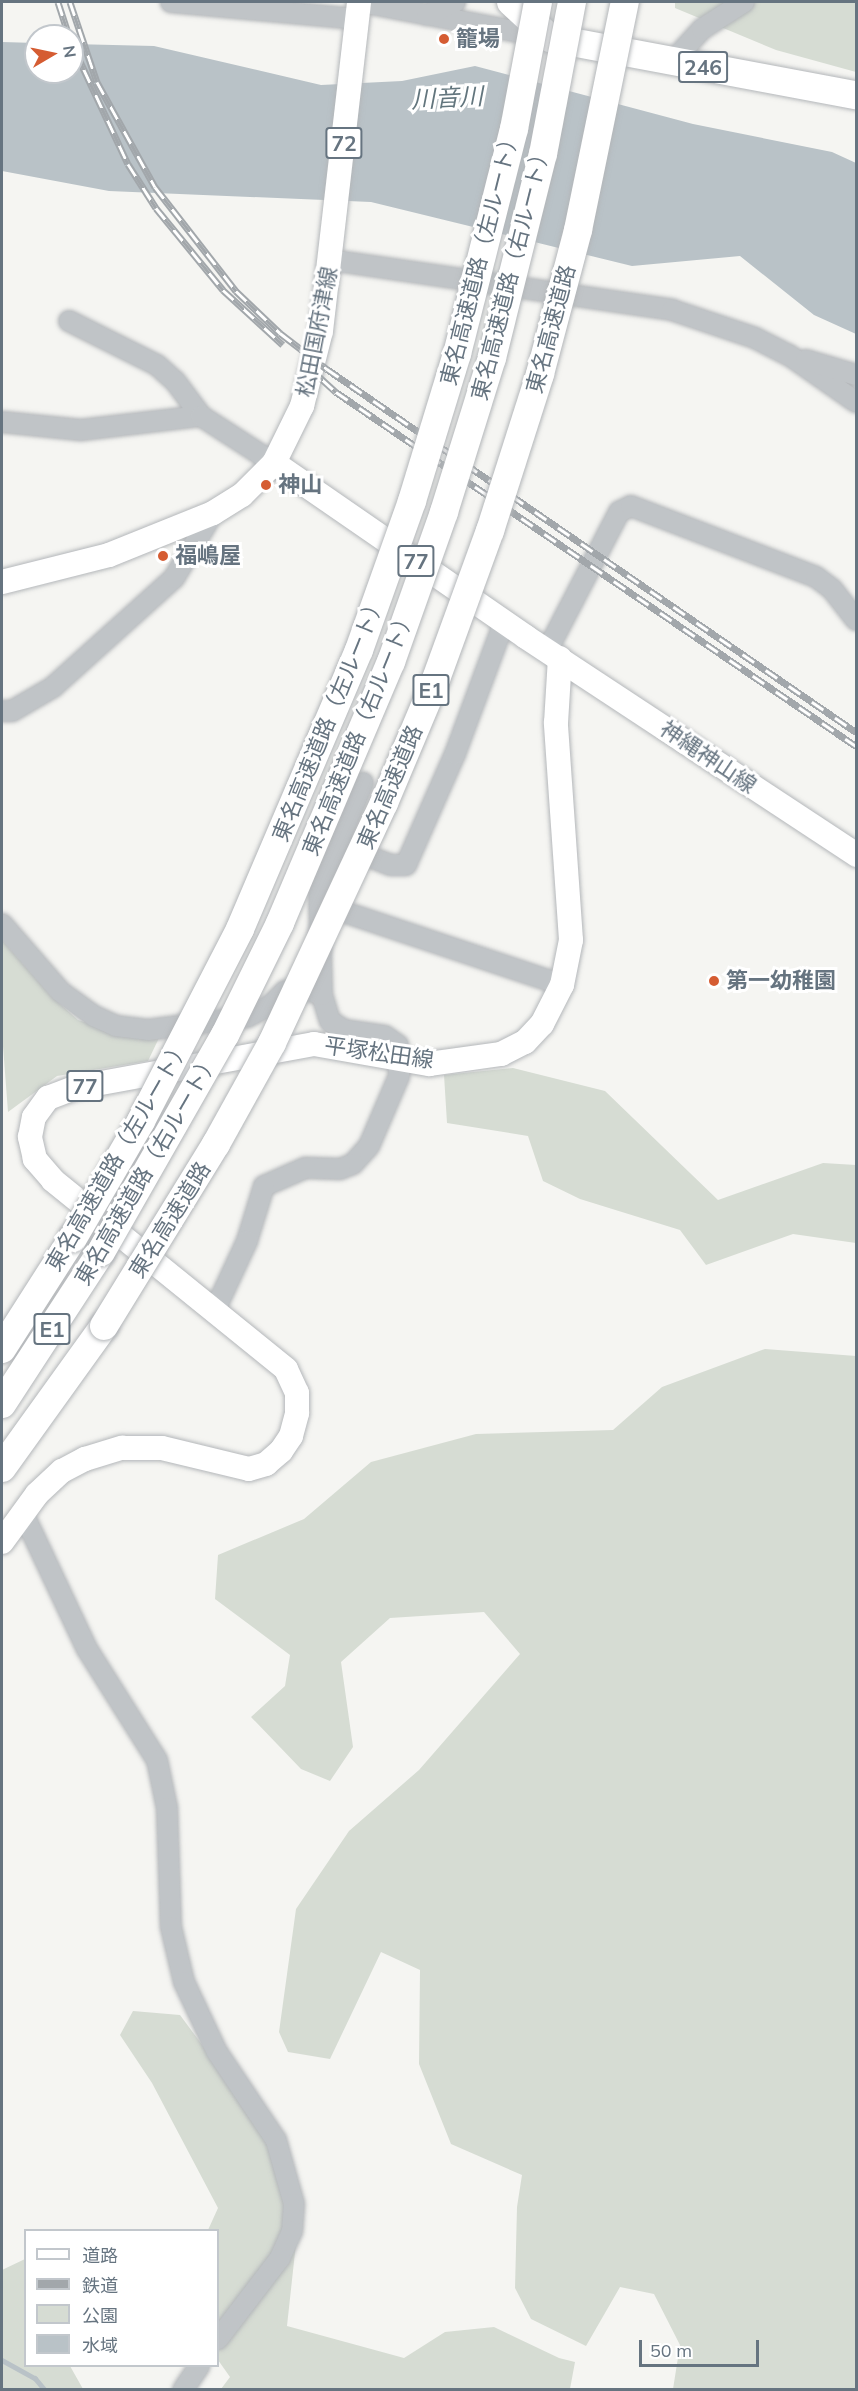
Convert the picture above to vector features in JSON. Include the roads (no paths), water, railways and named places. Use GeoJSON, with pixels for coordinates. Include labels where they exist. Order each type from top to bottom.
{"type":"FeatureCollection","features":[{"type":"Feature","properties":{"kind":"highway"},"geometry":{"type":"LineString","coordinates":[[492,2],[509,20],[550,38]]}},
{"type":"Feature","properties":{"kind":"highway"},"geometry":{"type":"LineString","coordinates":[[511,2],[550,38]]}},
{"type":"Feature","properties":{"kind":"highway"},"geometry":{"type":"LineString","coordinates":[[527,2],[550,38]]}},
{"type":"Feature","properties":{"kind":"highway","name":"東名高速道路（左ルート）"},"geometry":{"type":"LineString","coordinates":[[2,1349],[73,1238],[141,1121],[240,929],[359,650],[412,501],[457,354],[514,129],[538,2]]}},
{"type":"Feature","properties":{"kind":"highway","name":"東名高速道路（右ルート）"},"geometry":{"type":"LineString","coordinates":[[2,1404],[101,1252],[186,1106],[270,943],[391,662],[444,512],[492,358],[543,154],[572,2]]}},
{"type":"Feature","properties":{"kind":"highway","name":"東名高速道路"},"geometry":{"type":"LineString","coordinates":[[2,1467],[104,1326],[216,1144],[272,1042],[379,814],[436,679],[490,531],[540,374],[578,230],[625,2]]}},
{"type":"Feature","properties":{"kind":"highway","name":"246"},"geometry":{"type":"LineString","coordinates":[[550,38],[856,95]]}},
{"type":"Feature","properties":{"kind":"highway"},"geometry":{"type":"LineString","coordinates":[[2,1340],[24,1315]]}},
{"type":"Feature","properties":{"kind":"highway"},"geometry":{"type":"LineString","coordinates":[[2,1485],[59,1390]]}},
{"type":"Feature","properties":{"kind":"main road","name":"松田国府津線"},"geometry":{"type":"LineString","coordinates":[[2,582],[109,555],[213,513],[242,495],[274,463],[302,406],[313,370],[332,253],[358,16]]}},
{"type":"Feature","properties":{"kind":"main road","name":"77"},"geometry":{"type":"LineString","coordinates":[[274,463],[554,655]]}},
{"type":"Feature","properties":{"kind":"main road","name":"神縄神山線"},"geometry":{"type":"LineString","coordinates":[[554,655],[856,855]]}},
{"type":"Feature","properties":{"kind":"main road","name":"平塚松田線"},"geometry":{"type":"LineString","coordinates":[[2,1542],[23,1514],[62,1472],[85,1459],[122,1448],[162,1448],[249,1468],[266,1464],[281,1451],[291,1436],[297,1413],[297,1393],[286,1369],[53,1180],[35,1160],[30,1137],[34,1117],[48,1098],[74,1088],[314,1044],[399,1061],[429,1064],[501,1054],[525,1042],[542,1024],[562,985],[571,940],[571,913],[556,723],[554,655]]}},
{"type":"Feature","properties":{"kind":"street"},"geometry":{"type":"LineString","coordinates":[[171,2],[358,16],[427,15],[550,38]]}},
{"type":"Feature","properties":{"kind":"street"},"geometry":{"type":"LineString","coordinates":[[427,15],[455,2]]}},
{"type":"Feature","properties":{"kind":"street"},"geometry":{"type":"LineString","coordinates":[[672,62],[702,29],[744,2]]}},
{"type":"Feature","properties":{"kind":"street"},"geometry":{"type":"LineString","coordinates":[[332,253],[672,310],[755,338],[789,355],[856,402]]}},
{"type":"Feature","properties":{"kind":"street"},"geometry":{"type":"LineString","coordinates":[[69,321],[157,365],[175,381],[201,416],[274,463]]}},
{"type":"Feature","properties":{"kind":"street"},"geometry":{"type":"LineString","coordinates":[[789,355],[856,375]]}},
{"type":"Feature","properties":{"kind":"street"},"geometry":{"type":"LineString","coordinates":[[2,422],[81,430],[201,416]]}},
{"type":"Feature","properties":{"kind":"street"},"geometry":{"type":"LineString","coordinates":[[554,655],[614,520],[619,512],[631,506],[816,578],[832,589],[856,620]]}},
{"type":"Feature","properties":{"kind":"street"},"geometry":{"type":"LineString","coordinates":[[2,711],[12,711],[45,693],[174,578],[213,513]]}},
{"type":"Feature","properties":{"kind":"street"},"geometry":{"type":"LineString","coordinates":[[337,844],[391,865],[406,866],[455,754],[504,622]]}},
{"type":"Feature","properties":{"kind":"street"},"geometry":{"type":"LineString","coordinates":[[215,1310],[247,1241],[264,1186],[305,1168],[340,1169],[353,1164],[369,1146],[399,1076],[398,1045],[385,1036],[344,1029],[330,1021],[322,995],[319,888],[363,783]]}},
{"type":"Feature","properties":{"kind":"street"},"geometry":{"type":"LineString","coordinates":[[320,904],[562,985]]}},
{"type":"Feature","properties":{"kind":"street"},"geometry":{"type":"LineString","coordinates":[[2,924],[61,992],[94,1016],[116,1026],[148,1030],[229,1020],[259,1012],[285,992],[308,990],[322,995]]}},
{"type":"Feature","properties":{"kind":"street"},"geometry":{"type":"LineString","coordinates":[[23,1514],[87,1649],[157,1760],[167,1808],[171,1927],[184,1982],[217,2052],[276,2140],[294,2204],[292,2231],[280,2258],[219,2338]]}},
{"type":"Feature","properties":{"kind":"street"},"geometry":{"type":"LineString","coordinates":[[183,2390],[198,2367]]}},
{"type":"Feature","properties":{"kind":"water","name":"川音川"},"geometry":{"type":"Polygon","coordinates":[[[2,42],[24,43],[24,84],[84,84],[84,44],[154,46],[321,85],[402,81],[475,66],[693,124],[832,152],[856,163],[856,334],[814,315],[740,256],[632,266],[371,202],[109,191],[2,171],[2,42]]]}},
{"type":"Feature","properties":{"kind":"waterway"},"geometry":{"type":"LineString","coordinates":[[2,2360],[35,2378],[45,2390]]}},
{"type":"Feature","properties":{"kind":"railway"},"geometry":{"type":"LineString","coordinates":[[58,2],[65,24]]}},
{"type":"Feature","properties":{"kind":"railway"},"geometry":{"type":"LineString","coordinates":[[70,2],[97,82],[155,187],[236,291],[280,333],[327,369],[856,732]]}},
{"type":"Feature","properties":{"kind":"railway"},"geometry":{"type":"LineString","coordinates":[[84,70],[128,164],[156,208],[223,290],[283,345]]}},
{"type":"Feature","properties":{"kind":"railway"},"geometry":{"type":"LineString","coordinates":[[302,361],[336,392],[856,746]]}},
{"type":"Feature","properties":{"kind":"place","name":"籠場"},"geometry":{"type":"Point","coordinates":[444,39]}},
{"type":"Feature","properties":{"kind":"place","name":"神山"},"geometry":{"type":"Point","coordinates":[266,485]}},
{"type":"Feature","properties":{"kind":"place","name":"福嶋屋"},"geometry":{"type":"Point","coordinates":[163,556]}},
{"type":"Feature","properties":{"kind":"place","name":"第一幼稚園"},"geometry":{"type":"Point","coordinates":[714,981]}}]}
